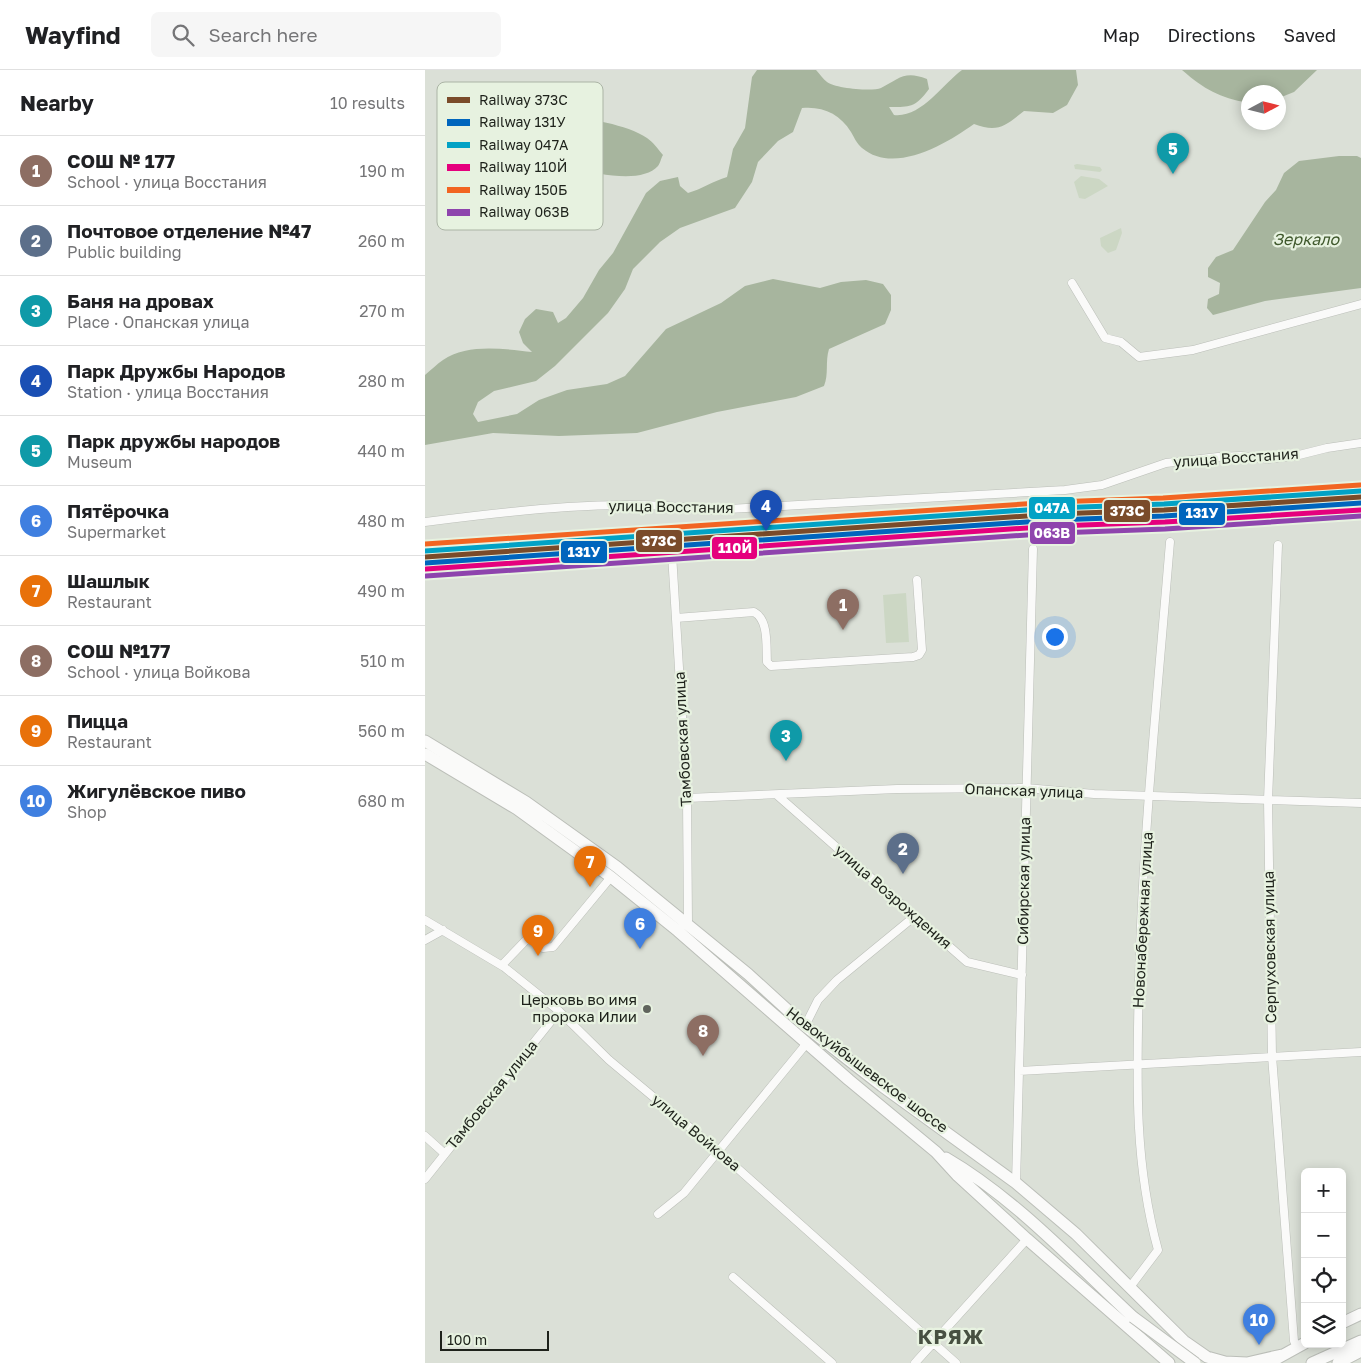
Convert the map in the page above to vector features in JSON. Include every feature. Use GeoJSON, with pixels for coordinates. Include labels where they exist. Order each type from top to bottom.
{"type":"FeatureCollection","features":[{"type":"Feature","properties":{"kind":"main road","name":"Новокуйбышевское шоссе"},"geometry":{"type":"LineString","coordinates":[[425,741],[526,802],[617,867],[688,924],[805,1026],[882,1086],[1016,1183],[1076,1234],[1184,1340],[1207,1360],[1238,1363],[1284,1359]]}},
{"type":"Feature","properties":{"kind":"main road","name":"Новокуйбышевское шоссе"},"geometry":{"type":"LineString","coordinates":[[425,754],[517,809],[611,877],[679,931],[936,1152],[958,1176],[1027,1239],[1167,1360]]}},
{"type":"Feature","properties":{"kind":"main road","name":"Новокуйбышевское шоссе"},"geometry":{"type":"LineString","coordinates":[[936,1152],[965,1169],[1011,1204],[1133,1317],[1195,1363]]}},
{"type":"Feature","properties":{"kind":"main road"},"geometry":{"type":"LineString","coordinates":[[1346,1321],[1361,1314]]}},
{"type":"Feature","properties":{"kind":"main road"},"geometry":{"type":"LineString","coordinates":[[1167,1360],[1180,1352],[1184,1340]]}},
{"type":"Feature","properties":{"kind":"main road"},"geometry":{"type":"LineString","coordinates":[[1312,1363],[1361,1341]]}},
{"type":"Feature","properties":{"kind":"main road"},"geometry":{"type":"LineString","coordinates":[[1269,1363],[1284,1359],[1298,1347]]}},
{"type":"Feature","properties":{"kind":"main road"},"geometry":{"type":"LineString","coordinates":[[1338,1363],[1361,1351]]}},
{"type":"Feature","properties":{"kind":"street"},"geometry":{"type":"LineString","coordinates":[[1072,283],[1105,338],[1121,342],[1139,357],[1193,350],[1361,304]]}},
{"type":"Feature","properties":{"kind":"street","name":"улица Восстания"},"geometry":{"type":"LineString","coordinates":[[425,522],[475,515],[625,504],[677,506],[711,510],[1065,490],[1102,485],[1166,463],[1241,456],[1268,459],[1295,456],[1327,448],[1361,443]]}},
{"type":"Feature","properties":{"kind":"street","name":"Новонабережная улица"},"geometry":{"type":"LineString","coordinates":[[1130,1287],[1159,1250],[1147,1210],[1137,1122],[1137,1062],[1141,937],[1149,795],[1170,542]]}},
{"type":"Feature","properties":{"kind":"street","name":"Серпуховская улица"},"geometry":{"type":"LineString","coordinates":[[1278,546],[1268,800],[1272,1056],[1294,1341],[1298,1347]]}},
{"type":"Feature","properties":{"kind":"street","name":"Сибирская улица"},"geometry":{"type":"LineString","coordinates":[[1016,1183],[1033,549]]}},
{"type":"Feature","properties":{"kind":"street","name":"Тамбовская улица"},"geometry":{"type":"LineString","coordinates":[[672,554],[687,798],[688,924]]}},
{"type":"Feature","properties":{"kind":"street"},"geometry":{"type":"LineString","coordinates":[[676,618],[754,612],[760,615],[763,623],[767,662],[771,666],[913,657],[919,655],[922,650],[917,580]]}},
{"type":"Feature","properties":{"kind":"street","name":"Опанская улица"},"geometry":{"type":"LineString","coordinates":[[687,798],[897,789],[1026,788],[1094,794],[1361,803]]}},
{"type":"Feature","properties":{"kind":"street","name":"улица Возрождения"},"geometry":{"type":"LineString","coordinates":[[777,795],[967,962],[1022,975]]}},
{"type":"Feature","properties":{"kind":"street"},"geometry":{"type":"LineString","coordinates":[[501,965],[527,939],[547,949],[555,945],[611,877]]}},
{"type":"Feature","properties":{"kind":"street"},"geometry":{"type":"LineString","coordinates":[[805,1026],[818,1000],[837,980],[915,916]]}},
{"type":"Feature","properties":{"kind":"street","name":"улица Войкова"},"geometry":{"type":"LineString","coordinates":[[425,920],[501,965],[559,1011],[607,1058],[717,1150],[956,1363]]}},
{"type":"Feature","properties":{"kind":"street"},"geometry":{"type":"LineString","coordinates":[[425,940],[443,930]]}},
{"type":"Feature","properties":{"kind":"street","name":"Тамбовская улица"},"geometry":{"type":"LineString","coordinates":[[425,1180],[559,1011]]}},
{"type":"Feature","properties":{"kind":"street"},"geometry":{"type":"LineString","coordinates":[[658,1214],[684,1193],[717,1150],[807,1043]]}},
{"type":"Feature","properties":{"kind":"street"},"geometry":{"type":"LineString","coordinates":[[1019,1070],[1137,1062],[1361,1052]]}},
{"type":"Feature","properties":{"kind":"street"},"geometry":{"type":"LineString","coordinates":[[425,1136],[445,1154]]}},
{"type":"Feature","properties":{"kind":"street"},"geometry":{"type":"LineString","coordinates":[[915,1363],[1027,1239]]}},
{"type":"Feature","properties":{"kind":"street"},"geometry":{"type":"LineString","coordinates":[[733,1277],[832,1363]]}},
{"type":"Feature","properties":{"kind":"shaded area"},"geometry":{"type":"Polygon","coordinates":[[[1074,165],[1100,167],[1102,170],[1100,172],[1075,169],[1074,165]]]}},
{"type":"Feature","properties":{"kind":"shaded area"},"geometry":{"type":"Polygon","coordinates":[[[1081,176],[1099,179],[1108,186],[1085,199],[1079,198],[1074,182],[1081,176]]]}},
{"type":"Feature","properties":{"kind":"shaded area"},"geometry":{"type":"Polygon","coordinates":[[[1121,228],[1122,233],[1116,250],[1108,253],[1101,246],[1100,238],[1121,228]]]}},
{"type":"Feature","properties":{"kind":"shaded area"},"geometry":{"type":"Polygon","coordinates":[[[906,593],[909,642],[886,643],[883,595],[906,593]]]}},
{"type":"Feature","properties":{"kind":"water"},"geometry":{"type":"Polygon","coordinates":[[[757,70],[816,70],[831,84],[845,88],[862,89],[881,88],[897,79],[913,75],[927,79],[929,89],[916,103],[907,106],[889,107],[894,115],[904,115],[922,106],[962,70],[1076,70],[1078,85],[1067,105],[1053,113],[1024,111],[1012,121],[995,128],[974,124],[935,148],[904,158],[875,156],[862,148],[842,120],[830,112],[817,108],[802,108],[793,132],[778,141],[758,162],[752,182],[735,208],[680,228],[660,242],[633,269],[625,289],[608,313],[555,366],[536,381],[494,391],[478,402],[473,414],[478,422],[517,414],[539,400],[567,390],[607,384],[625,376],[666,329],[721,303],[745,286],[773,279],[820,288],[841,282],[866,280],[883,284],[891,295],[891,310],[885,324],[829,349],[824,386],[796,397],[717,412],[637,433],[559,436],[493,433],[425,445],[425,375],[443,360],[463,351],[486,348],[532,352],[523,343],[519,332],[525,319],[536,309],[553,312],[558,323],[566,318],[583,298],[599,270],[613,253],[646,193],[660,181],[678,177],[680,186],[688,193],[727,177],[733,149],[745,128],[752,77],[757,70]]]}},
{"type":"Feature","properties":{"kind":"water"},"geometry":{"type":"Polygon","coordinates":[[[1182,70],[1317,70],[1294,92],[1286,95],[1286,85],[1241,85],[1241,101],[1213,92],[1182,70]]]}},
{"type":"Feature","properties":{"kind":"water"},"geometry":{"type":"Polygon","coordinates":[[[603,122],[639,133],[647,138],[663,155],[658,166],[647,173],[632,176],[603,174],[603,122]]]}},
{"type":"Feature","properties":{"kind":"water","name":"Зеркало"},"geometry":{"type":"Polygon","coordinates":[[[1339,156],[1357,156],[1361,158],[1361,288],[1265,301],[1213,315],[1207,308],[1208,299],[1219,294],[1220,283],[1208,277],[1208,268],[1216,257],[1233,250],[1265,202],[1276,190],[1284,173],[1299,161],[1339,156]]]}},
{"type":"Feature","properties":{"kind":"rail line","name":"150Б"},"geometry":{"type":"LineString","coordinates":[[425,544],[1054,502],[1163,498],[1360,485]]}},
{"type":"Feature","properties":{"kind":"rail line","name":"047А"},"geometry":{"type":"LineString","coordinates":[[425,551],[1055,508],[1164,504],[1361,491]]}},
{"type":"Feature","properties":{"kind":"rail line","name":"373C"},"geometry":{"type":"LineString","coordinates":[[425,557],[1055,514],[1164,510],[1361,497]]}},
{"type":"Feature","properties":{"kind":"rail line","name":"131У"},"geometry":{"type":"LineString","coordinates":[[425,563],[1055,520],[1164,516],[1361,503]]}},
{"type":"Feature","properties":{"kind":"rail line","name":"110Й"},"geometry":{"type":"LineString","coordinates":[[426,569],[1056,526],[1165,522],[1361,510]]}},
{"type":"Feature","properties":{"kind":"rail line","name":"063В"},"geometry":{"type":"LineString","coordinates":[[426,576],[1056,533],[1165,529],[1361,516]]}},
{"type":"Feature","properties":{"kind":"place","name":"Парк дружбы народов"},"geometry":{"type":"Point","coordinates":[1173,174]}},
{"type":"Feature","properties":{"kind":"place","name":"Парк Дружбы Народов"},"geometry":{"type":"Point","coordinates":[766,531]}},
{"type":"Feature","properties":{"kind":"place","name":"СОШ № 177"},"geometry":{"type":"Point","coordinates":[843,630]}},
{"type":"Feature","properties":{"kind":"place","name":"Баня на дровах"},"geometry":{"type":"Point","coordinates":[786,761]}},
{"type":"Feature","properties":{"kind":"place","name":"Почтовое отделение №47"},"geometry":{"type":"Point","coordinates":[903,874]}},
{"type":"Feature","properties":{"kind":"place","name":"Шашлык"},"geometry":{"type":"Point","coordinates":[590,887]}},
{"type":"Feature","properties":{"kind":"place","name":"Пятёрочка"},"geometry":{"type":"Point","coordinates":[640,949]}},
{"type":"Feature","properties":{"kind":"place","name":"Пицца"},"geometry":{"type":"Point","coordinates":[538,956]}},
{"type":"Feature","properties":{"kind":"place","name":"Церковь во имя пророка Илии"},"geometry":{"type":"Point","coordinates":[647,1009]}},
{"type":"Feature","properties":{"kind":"place","name":"СОШ №177"},"geometry":{"type":"Point","coordinates":[703,1056]}},
{"type":"Feature","properties":{"kind":"place","name":"Жигулёвское пиво"},"geometry":{"type":"Point","coordinates":[1259,1345]}},
{"type":"Feature","properties":{"kind":"district","name":"КРЯЖ"},"geometry":{"type":"Point","coordinates":[951,1337]}}]}
